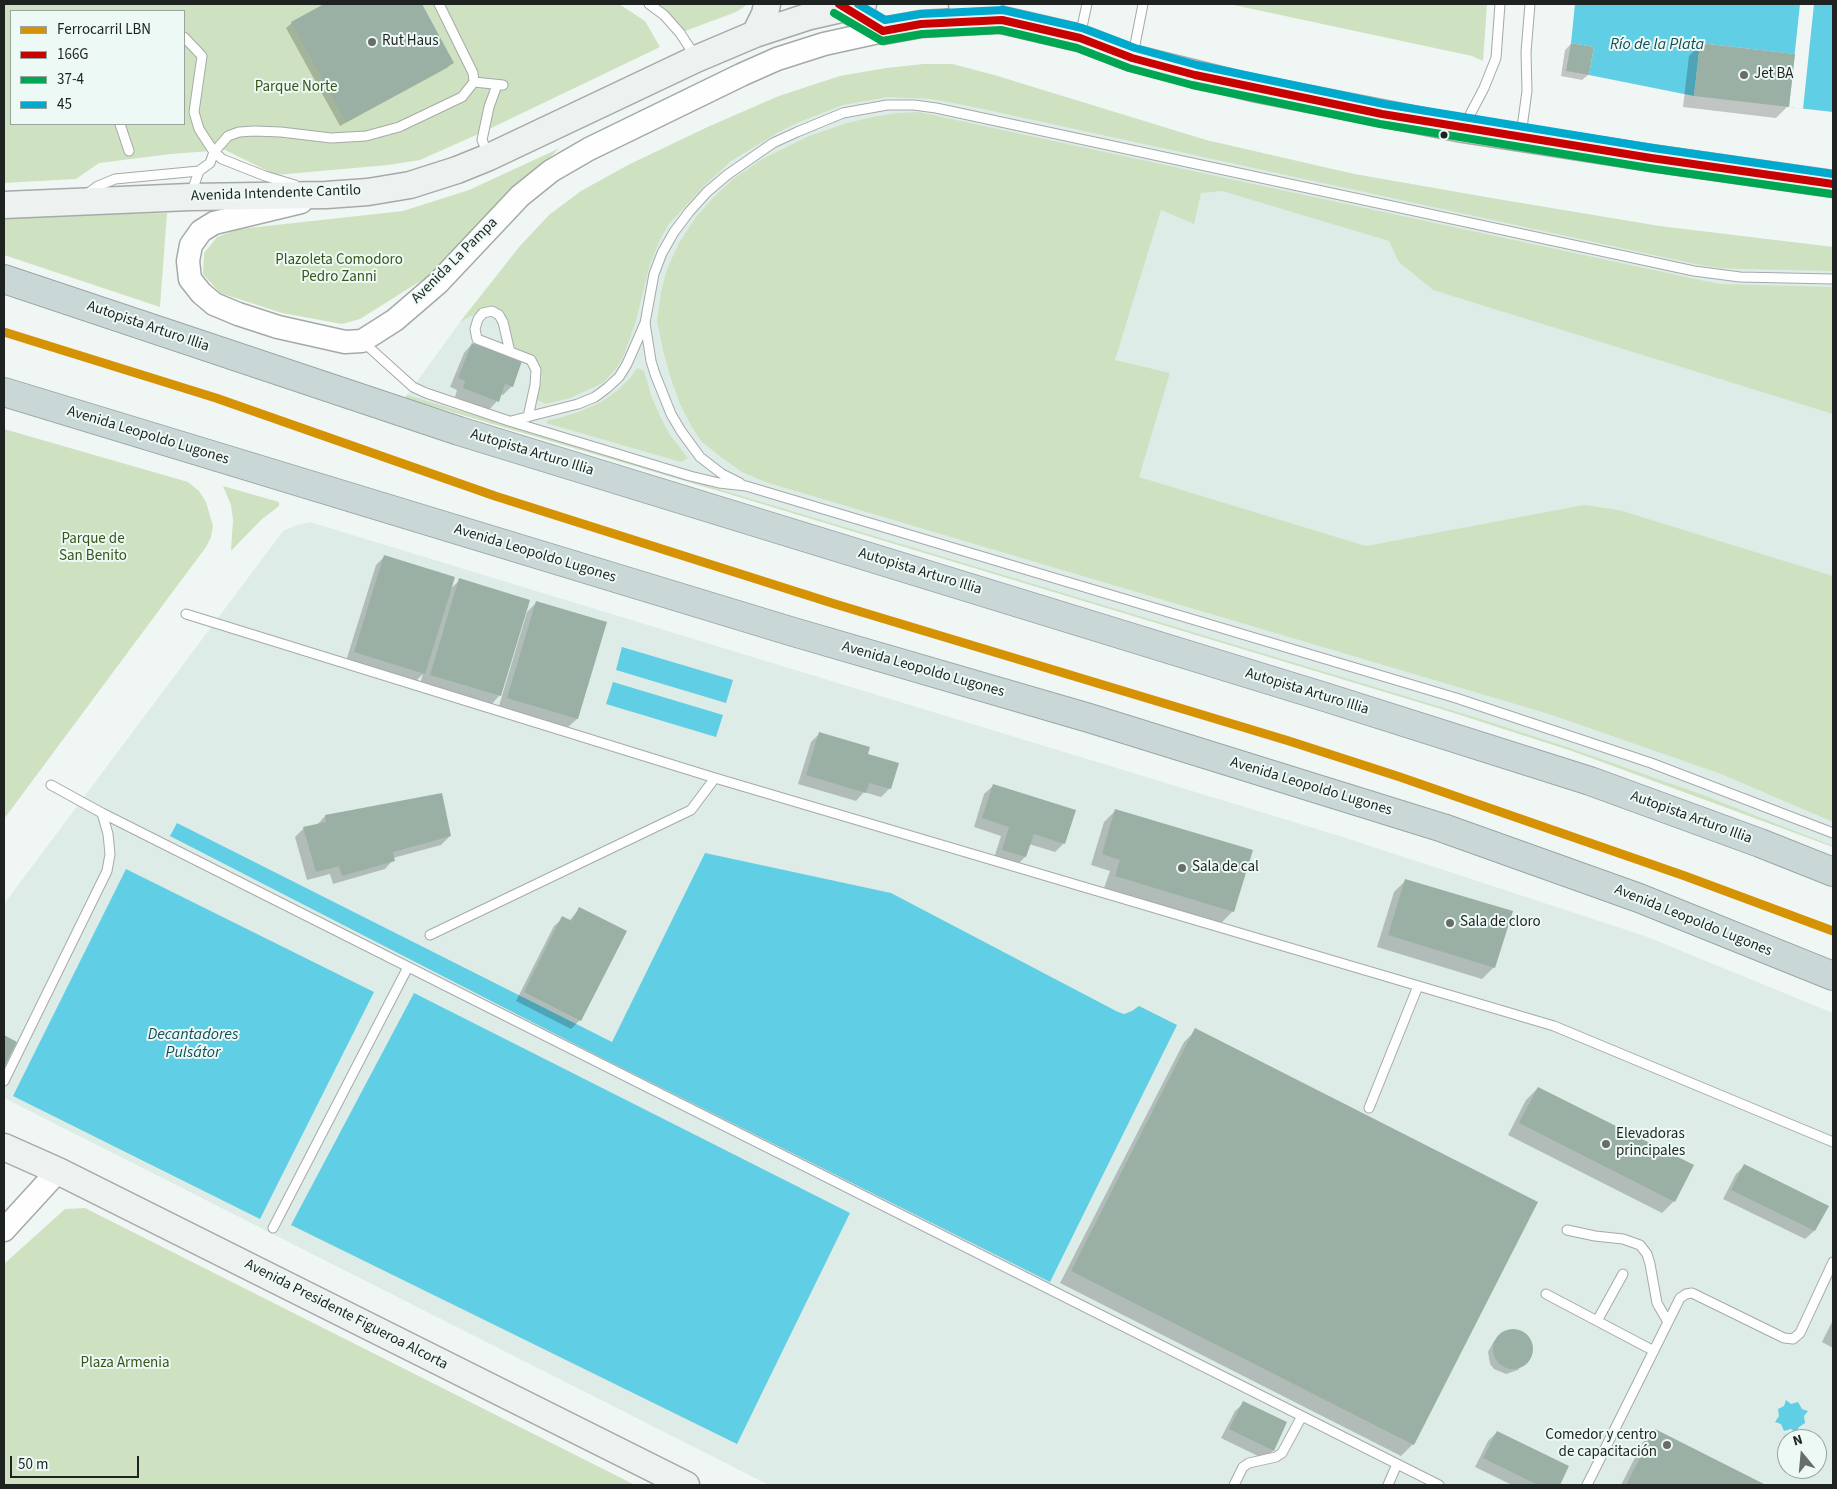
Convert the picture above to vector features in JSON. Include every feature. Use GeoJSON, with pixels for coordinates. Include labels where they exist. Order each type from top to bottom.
{"type":"FeatureCollection","features":[{"type":"Feature","properties":{"kind":"highway","name":"Autopista Arturo Illia"},"geometry":{"type":"LineString","coordinates":[[4,279],[458,431],[1328,698],[1590,781],[1760,843],[1833,872]]}},
{"type":"Feature","properties":{"kind":"highway","name":"Avenida Leopoldo Lugones"},"geometry":{"type":"LineString","coordinates":[[4,392],[781,628],[1099,721],[1443,828],[1639,898],[1833,976]]}},
{"type":"Feature","properties":{"kind":"main road"},"geometry":{"type":"LineString","coordinates":[[755,34],[765,14],[767,4]]}},
{"type":"Feature","properties":{"kind":"main road"},"geometry":{"type":"LineString","coordinates":[[962,4],[1002,20],[1080,38],[1132,58],[1253,88],[1521,138],[1833,184]]}},
{"type":"Feature","properties":{"kind":"main road"},"geometry":{"type":"LineString","coordinates":[[755,34],[849,5],[883,31],[921,24],[1002,20]]}},
{"type":"Feature","properties":{"kind":"main road","name":"Avenida Intendente Cantilo"},"geometry":{"type":"LineString","coordinates":[[4,204],[190,197],[326,195],[368,192],[410,185],[458,170],[489,157],[696,59],[755,34]]}},
{"type":"Feature","properties":{"kind":"main road","name":"Avenida Presidente Figueroa Alcorta"},"geometry":{"type":"LineString","coordinates":[[4,1147],[58,1171],[686,1485]]}},
{"type":"Feature","properties":{"kind":"street","name":"Avenida La Pampa"},"geometry":{"type":"LineString","coordinates":[[362,341],[395,320],[438,283],[520,196],[551,171],[589,149],[777,59],[824,44],[883,31]]}},
{"type":"Feature","properties":{"kind":"street"},"geometry":{"type":"LineString","coordinates":[[326,195],[214,223],[201,231],[191,245],[188,262],[190,279],[200,293],[214,304],[238,314],[278,327],[345,342],[362,341]]}},
{"type":"Feature","properties":{"kind":"street"},"geometry":{"type":"LineString","coordinates":[[4,1230],[58,1171]]}},
{"type":"Feature","properties":{"kind":"lane"},"geometry":{"type":"LineString","coordinates":[[79,202],[98,186],[115,179],[199,171],[210,163],[214,152],[228,136],[247,131],[281,132],[331,138],[366,136],[398,127],[462,97],[474,82],[474,73],[440,4]]}},
{"type":"Feature","properties":{"kind":"lane"},"geometry":{"type":"LineString","coordinates":[[650,4],[664,15],[680,33],[696,59]]}},
{"type":"Feature","properties":{"kind":"lane"},"geometry":{"type":"LineString","coordinates":[[1080,38],[1088,4]]}},
{"type":"Feature","properties":{"kind":"lane"},"geometry":{"type":"LineString","coordinates":[[1132,58],[1144,4]]}},
{"type":"Feature","properties":{"kind":"lane"},"geometry":{"type":"LineString","coordinates":[[1462,128],[1484,88],[1496,58],[1500,4]]}},
{"type":"Feature","properties":{"kind":"lane"},"geometry":{"type":"LineString","coordinates":[[1521,138],[1527,91],[1526,52],[1530,4]]}},
{"type":"Feature","properties":{"kind":"lane"},"geometry":{"type":"LineString","coordinates":[[185,38],[202,56],[194,112],[199,129],[214,152],[222,159],[265,176],[326,195]]}},
{"type":"Feature","properties":{"kind":"lane"},"geometry":{"type":"LineString","coordinates":[[474,82],[500,85],[489,107],[482,140],[489,157]]}},
{"type":"Feature","properties":{"kind":"lane"},"geometry":{"type":"LineString","coordinates":[[509,421],[578,404],[607,388],[618,377],[627,364],[645,323],[649,294],[662,253],[674,232],[707,192],[748,159],[773,143],[843,113],[887,105],[914,105],[936,108],[1694,271],[1740,277],[1833,279]]}},
{"type":"Feature","properties":{"kind":"lane"},"geometry":{"type":"LineString","coordinates":[[120,125],[129,151]]}},
{"type":"Feature","properties":{"kind":"lane"},"geometry":{"type":"LineString","coordinates":[[190,197],[199,171]]}},
{"type":"Feature","properties":{"kind":"lane"},"geometry":{"type":"LineString","coordinates":[[510,352],[503,322],[499,315],[492,311],[483,313],[478,319],[475,329],[477,339],[510,352],[531,360],[536,370],[535,385],[528,417]]}},
{"type":"Feature","properties":{"kind":"lane"},"geometry":{"type":"LineString","coordinates":[[645,323],[655,374],[671,414],[681,431],[700,457],[722,474],[746,486],[1456,698],[1651,763],[1833,833]]}},
{"type":"Feature","properties":{"kind":"lane"},"geometry":{"type":"LineString","coordinates":[[362,341],[413,387],[426,393],[509,421],[690,476],[719,483],[746,486]]}},
{"type":"Feature","properties":{"kind":"lane"},"geometry":{"type":"LineString","coordinates":[[186,614],[716,778],[1554,1026],[1833,1142]]}},
{"type":"Feature","properties":{"kind":"lane"},"geometry":{"type":"LineString","coordinates":[[430,935],[691,810],[716,778]]}},
{"type":"Feature","properties":{"kind":"lane"},"geometry":{"type":"LineString","coordinates":[[51,785],[102,813],[1439,1485]]}},
{"type":"Feature","properties":{"kind":"lane"},"geometry":{"type":"LineString","coordinates":[[4,1081],[107,871],[110,854],[108,834],[102,813]]}},
{"type":"Feature","properties":{"kind":"lane"},"geometry":{"type":"LineString","coordinates":[[273,1228],[408,967]]}},
{"type":"Feature","properties":{"kind":"lane"},"geometry":{"type":"LineString","coordinates":[[1369,1108],[1418,986]]}},
{"type":"Feature","properties":{"kind":"lane"},"geometry":{"type":"LineString","coordinates":[[1567,1230],[1595,1236],[1623,1238],[1640,1245],[1647,1254],[1650,1264],[1657,1303],[1668,1322]]}},
{"type":"Feature","properties":{"kind":"lane"},"geometry":{"type":"LineString","coordinates":[[1587,1485],[1680,1298],[1692,1293],[1784,1338],[1793,1339],[1800,1333],[1833,1262]]}},
{"type":"Feature","properties":{"kind":"lane"},"geometry":{"type":"LineString","coordinates":[[1597,1321],[1623,1274]]}},
{"type":"Feature","properties":{"kind":"lane"},"geometry":{"type":"LineString","coordinates":[[1546,1294],[1654,1351]]}},
{"type":"Feature","properties":{"kind":"lane"},"geometry":{"type":"LineString","coordinates":[[1234,1485],[1243,1467],[1249,1463],[1276,1457],[1282,1453],[1302,1416]]}},
{"type":"Feature","properties":{"kind":"lane"},"geometry":{"type":"LineString","coordinates":[[1388,1485],[1397,1464]]}},
{"type":"Feature","properties":{"kind":"shaded area"},"geometry":{"type":"Polygon","coordinates":[[[924,64],[952,64],[994,75],[1206,140],[1354,174],[1659,226],[1833,247],[1833,847],[1696,794],[1451,712],[405,398],[460,322],[520,246],[549,215],[581,191],[630,164],[779,96],[840,76],[924,64]]]}},
{"type":"Feature","properties":{"kind":"shaded area"},"geometry":{"type":"Polygon","coordinates":[[[310,522],[1343,837],[1645,936],[1833,1013],[1833,1485],[769,1485],[4,1098],[4,904],[283,531],[310,522]]]}},
{"type":"Feature","properties":{"kind":"green space","name":"Parque Norte"},"geometry":{"type":"Polygon","coordinates":[[[4,4],[619,4],[645,21],[660,47],[483,132],[420,160],[388,165],[276,175],[225,150],[171,154],[99,163],[76,179],[4,183],[4,4]]]}},
{"type":"Feature","properties":{"kind":"green space"},"geometry":{"type":"Polygon","coordinates":[[[649,4],[748,4],[736,12],[680,33],[649,4]]]}},
{"type":"Feature","properties":{"kind":"green space"},"geometry":{"type":"Polygon","coordinates":[[[1229,4],[1487,4],[1483,61],[1472,56],[1229,4]]]}},
{"type":"Feature","properties":{"kind":"green space"},"geometry":{"type":"Polygon","coordinates":[[[924,64],[952,64],[994,75],[1206,140],[1354,174],[1659,226],[1833,247],[1833,271],[1719,268],[1695,264],[969,106],[931,99],[888,97],[843,105],[799,122],[731,161],[705,185],[668,225],[658,244],[650,264],[636,321],[623,358],[603,383],[570,398],[546,404],[537,400],[542,377],[536,358],[514,347],[503,313],[490,306],[460,322],[520,246],[549,215],[581,191],[630,164],[779,96],[840,76],[924,64]]]}},
{"type":"Feature","properties":{"kind":"green space"},"geometry":{"type":"Polygon","coordinates":[[[919,112],[1720,284],[1833,287],[1833,414],[1433,290],[1399,262],[1389,241],[1222,191],[1201,193],[1194,224],[1161,210],[1115,360],[1170,373],[1139,477],[1366,546],[1584,505],[1619,510],[1833,576],[1833,822],[1721,774],[1549,714],[765,482],[742,472],[721,457],[702,442],[680,404],[670,376],[657,321],[661,292],[667,269],[679,243],[696,217],[713,198],[732,180],[764,158],[809,136],[847,123],[898,113],[919,112]]]}},
{"type":"Feature","properties":{"kind":"green space","name":"Plazoleta Comodoro Pedro Zanni"},"geometry":{"type":"Polygon","coordinates":[[[560,148],[488,213],[430,275],[360,319],[342,324],[282,313],[220,293],[203,274],[204,253],[217,237],[239,229],[403,211],[469,190],[560,148]]]}},
{"type":"Feature","properties":{"kind":"green space"},"geometry":{"type":"Polygon","coordinates":[[[167,213],[160,307],[4,255],[4,217],[167,213]]]}},
{"type":"Feature","properties":{"kind":"green space"},"geometry":{"type":"Polygon","coordinates":[[[637,368],[644,371],[652,398],[660,416],[670,435],[688,458],[681,462],[546,423],[548,420],[581,411],[601,402],[618,390],[637,368]]]}},
{"type":"Feature","properties":{"kind":"green space"},"geometry":{"type":"Polygon","coordinates":[[[407,395],[1474,717],[1564,746],[1703,795],[1833,847],[1572,751],[1451,712],[405,398],[407,395]]]}},
{"type":"Feature","properties":{"kind":"green space","name":"Parque de San Benito"},"geometry":{"type":"Polygon","coordinates":[[[4,429],[188,482],[199,491],[206,502],[213,526],[211,537],[206,547],[4,819],[4,429]]]}},
{"type":"Feature","properties":{"kind":"green space"},"geometry":{"type":"Polygon","coordinates":[[[223,486],[279,502],[279,506],[261,520],[231,551],[233,520],[231,505],[223,486]]]}},
{"type":"Feature","properties":{"kind":"green space","name":"Plaza Armenia"},"geometry":{"type":"Polygon","coordinates":[[[85,1208],[635,1485],[4,1485],[4,1264],[65,1209],[85,1208]]]}},
{"type":"Feature","properties":{"kind":"water","name":"Río de la Plata"},"geometry":{"type":"Polygon","coordinates":[[[1575,4],[1833,4],[1833,112],[1789,107],[1794,54],[1700,43],[1694,96],[1589,75],[1594,47],[1571,43],[1575,4]]]}},
{"type":"Feature","properties":{"kind":"water"},"geometry":{"type":"Polygon","coordinates":[[[622,647],[733,680],[726,703],[616,670],[622,647]]]}},
{"type":"Feature","properties":{"kind":"water"},"geometry":{"type":"Polygon","coordinates":[[[613,682],[723,715],[716,737],[606,704],[613,682]]]}},
{"type":"Feature","properties":{"kind":"water"},"geometry":{"type":"Polygon","coordinates":[[[177,823],[612,1042],[705,853],[891,893],[1118,1012],[1124,1014],[1139,1006],[1177,1025],[1050,1282],[604,1059],[170,836],[177,823]]]}},
{"type":"Feature","properties":{"kind":"water","name":"Decantadores Pulsátor"},"geometry":{"type":"Polygon","coordinates":[[[126,869],[374,992],[260,1219],[13,1096],[126,869]]]}},
{"type":"Feature","properties":{"kind":"water"},"geometry":{"type":"Polygon","coordinates":[[[414,993],[850,1213],[737,1444],[291,1225],[414,993]]]}},
{"type":"Feature","properties":{"kind":"water"},"geometry":{"type":"Polygon","coordinates":[[[1786,1400],[1791,1404],[1798,1402],[1802,1409],[1808,1411],[1804,1416],[1805,1423],[1798,1429],[1783,1429],[1781,1424],[1775,1422],[1779,1416],[1778,1409],[1784,1406],[1786,1400]]]}},
{"type":"Feature","properties":{"kind":"pier"},"geometry":{"type":"Polygon","coordinates":[[[1800,4],[1814,4],[1803,109],[1789,107],[1800,4]]]}},
{"type":"Feature","properties":{"kind":"building","name":"Rut Haus"},"geometry":{"type":"Polygon","coordinates":[[[324,4],[422,4],[454,63],[346,122],[291,22],[324,4]]]}},
{"type":"Feature","properties":{"kind":"building"},"geometry":{"type":"Polygon","coordinates":[[[1571,43],[1594,47],[1589,75],[1566,71],[1571,43]]]}},
{"type":"Feature","properties":{"kind":"building","name":"Jet BA"},"geometry":{"type":"Polygon","coordinates":[[[1700,43],[1795,54],[1789,107],[1694,96],[1700,43]]]}},
{"type":"Feature","properties":{"kind":"building"},"geometry":{"type":"Polygon","coordinates":[[[472,343],[522,361],[513,387],[505,384],[499,402],[463,388],[465,381],[458,378],[472,343]]]}},
{"type":"Feature","properties":{"kind":"building"},"geometry":{"type":"Polygon","coordinates":[[[384,555],[455,577],[425,674],[354,652],[384,555]]]}},
{"type":"Feature","properties":{"kind":"building"},"geometry":{"type":"Polygon","coordinates":[[[459,578],[530,600],[501,696],[430,675],[459,578]]]}},
{"type":"Feature","properties":{"kind":"building"},"geometry":{"type":"Polygon","coordinates":[[[536,601],[607,622],[578,719],[507,698],[536,601]]]}},
{"type":"Feature","properties":{"kind":"building"},"geometry":{"type":"Polygon","coordinates":[[[819,732],[870,747],[868,754],[899,763],[891,789],[869,783],[866,793],[806,775],[819,732]]]}},
{"type":"Feature","properties":{"kind":"building"},"geometry":{"type":"Polygon","coordinates":[[[993,784],[1076,810],[1065,844],[1034,834],[1026,857],[1002,850],[1009,827],[982,818],[993,784]]]}},
{"type":"Feature","properties":{"kind":"building"},"geometry":{"type":"Polygon","coordinates":[[[442,793],[451,836],[393,852],[395,861],[342,876],[339,866],[316,872],[303,827],[326,822],[325,815],[442,793]]]}},
{"type":"Feature","properties":{"kind":"building","name":"Sala de cal"},"geometry":{"type":"Polygon","coordinates":[[[1115,809],[1253,850],[1234,912],[1115,876],[1120,860],[1102,854],[1115,809]]]}},
{"type":"Feature","properties":{"kind":"building","name":"Sala de cloro"},"geometry":{"type":"Polygon","coordinates":[[[1405,879],[1513,911],[1495,968],[1388,935],[1405,879]]]}},
{"type":"Feature","properties":{"kind":"building"},"geometry":{"type":"Polygon","coordinates":[[[579,907],[627,931],[581,1021],[524,992],[562,916],[572,921],[579,907]]]}},
{"type":"Feature","properties":{"kind":"building"},"geometry":{"type":"Polygon","coordinates":[[[1195,1028],[1538,1202],[1414,1445],[1071,1271],[1195,1028]]]}},
{"type":"Feature","properties":{"kind":"building"},"geometry":{"type":"Polygon","coordinates":[[[4,1035],[17,1042],[4,1068],[4,1035]]]}},
{"type":"Feature","properties":{"kind":"building","name":"Elevadoras principales"},"geometry":{"type":"Polygon","coordinates":[[[1538,1087],[1694,1165],[1675,1202],[1519,1123],[1538,1087]]]}},
{"type":"Feature","properties":{"kind":"building"},"geometry":{"type":"Polygon","coordinates":[[[1744,1164],[1829,1206],[1815,1231],[1731,1190],[1744,1164]]]}},
{"type":"Feature","properties":{"kind":"building"},"geometry":{"type":"Polygon","coordinates":[[[1513,1329],[1527,1335],[1533,1349],[1527,1363],[1513,1369],[1499,1363],[1493,1349],[1499,1335],[1513,1329]]]}},
{"type":"Feature","properties":{"kind":"building"},"geometry":{"type":"Polygon","coordinates":[[[1243,1401],[1287,1422],[1274,1451],[1229,1429],[1243,1401]]]}},
{"type":"Feature","properties":{"kind":"building","name":"Comedor y centro de capacitación"},"geometry":{"type":"Polygon","coordinates":[[[1655,1429],[1766,1485],[1626,1485],[1655,1429]]]}},
{"type":"Feature","properties":{"kind":"building"},"geometry":{"type":"Polygon","coordinates":[[[1497,1431],[1569,1466],[1560,1485],[1538,1485],[1483,1458],[1497,1431]]]}},
{"type":"Feature","properties":{"kind":"rail line","name":"LBN"},"geometry":{"type":"LineString","coordinates":[[4,332],[216,398],[495,496],[835,604],[1289,741],[1400,777],[1685,876],[1833,931]]}},
{"type":"Feature","properties":{"kind":"transit line","name":"166G"},"geometry":{"type":"LineString","coordinates":[[839,4],[883,31],[921,24],[1002,20],[1080,38],[1132,58],[1195,75],[1382,114],[1651,158],[1833,184]]}},
{"type":"Feature","properties":{"kind":"transit line","name":"45"},"geometry":{"type":"LineString","coordinates":[[858,4],[885,20],[921,14],[1003,10],[1082,28],[1135,48],[1197,65],[1384,104],[1653,148],[1833,174]]}},
{"type":"Feature","properties":{"kind":"transit line","name":"37-4"},"geometry":{"type":"LineString","coordinates":[[834,13],[882,41],[922,34],[1001,30],[1077,48],[1129,68],[1192,85],[1380,124],[1649,168],[1832,194]]}},
{"type":"Feature","properties":{"kind":"place","name":"Rut Haus"},"geometry":{"type":"Point","coordinates":[372,42]}},
{"type":"Feature","properties":{"kind":"place","name":"Jet BA"},"geometry":{"type":"Point","coordinates":[1744,75]}},
{"type":"Feature","properties":{"kind":"place","name":"Sala de cal"},"geometry":{"type":"Point","coordinates":[1182,868]}},
{"type":"Feature","properties":{"kind":"place","name":"Sala de cloro"},"geometry":{"type":"Point","coordinates":[1450,923]}},
{"type":"Feature","properties":{"kind":"place","name":"Elevadoras principales"},"geometry":{"type":"Point","coordinates":[1606,1144]}},
{"type":"Feature","properties":{"kind":"place","name":"Comedor y centro de capacitación"},"geometry":{"type":"Point","coordinates":[1667,1445]}}]}
